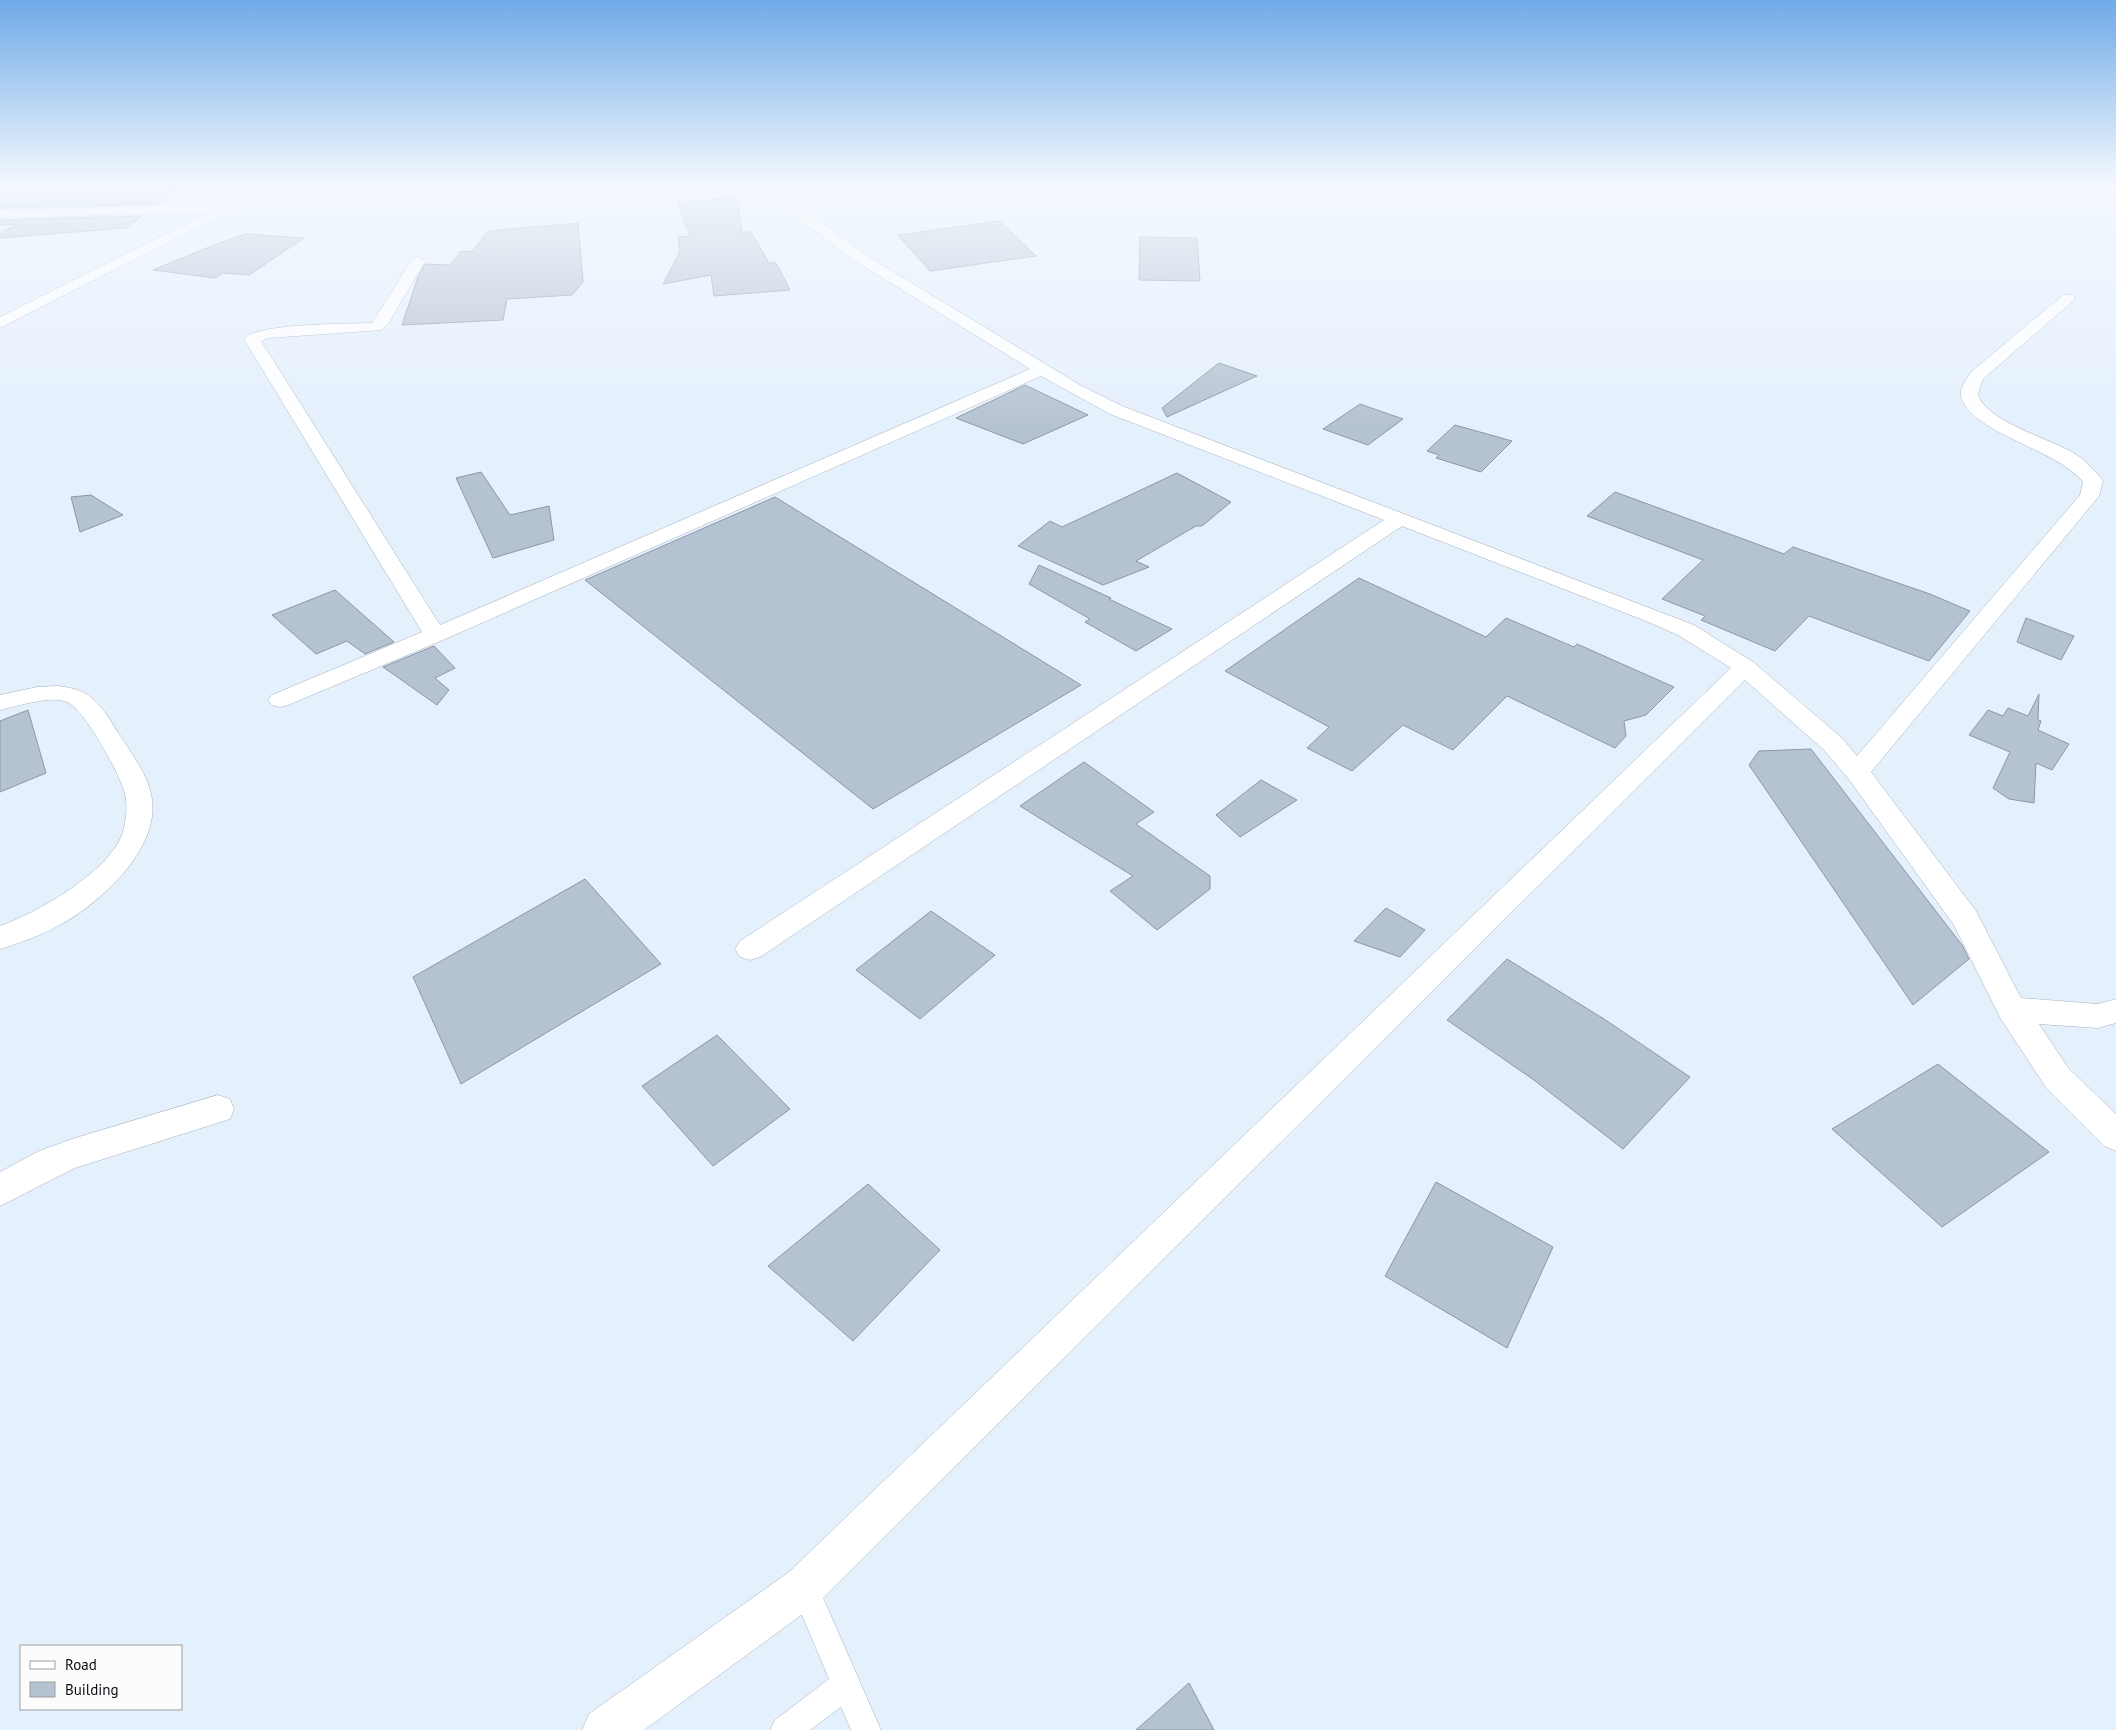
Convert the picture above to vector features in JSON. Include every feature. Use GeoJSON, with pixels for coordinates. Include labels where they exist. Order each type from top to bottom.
{"type":"FeatureCollection","features":[{"type":"Feature","properties":{"kind":"street"},"geometry":{"type":"LineString","coordinates":[[0,324],[109,266]]}},
{"type":"Feature","properties":{"kind":"street"},"geometry":{"type":"LineString","coordinates":[[415,266],[380,324],[376,327],[265,333],[252,339],[435,634]]}},
{"type":"Feature","properties":{"kind":"street"},"geometry":{"type":"LineString","coordinates":[[873,266],[1074,390],[1116,410],[1654,616],[1686,630],[1745,667],[1833,744],[1857,772],[1966,919],[2012,1010],[2058,1079],[2116,1136]]}},
{"type":"Feature","properties":{"kind":"street"},"geometry":{"type":"LineString","coordinates":[[1857,772],[2089,496],[2093,481],[2086,470],[2074,460],[1987,417],[1973,405],[1969,395],[1971,386],[1978,376],[2068,298]]}},
{"type":"Feature","properties":{"kind":"street"},"geometry":{"type":"LineString","coordinates":[[280,700],[1041,370]]}},
{"type":"Feature","properties":{"kind":"street"},"geometry":{"type":"LineString","coordinates":[[750,949],[1399,519]]}},
{"type":"Feature","properties":{"kind":"street"},"geometry":{"type":"LineString","coordinates":[[605,1730],[804,1587],[1745,667]]}},
{"type":"Feature","properties":{"kind":"street"},"geometry":{"type":"LineString","coordinates":[[0,703],[55,694],[75,696],[82,700],[103,726],[138,793],[138,816],[135,836],[118,860],[65,909],[38,923],[0,938]]}},
{"type":"Feature","properties":{"kind":"street"},"geometry":{"type":"LineString","coordinates":[[2012,1010],[2098,1016],[2116,1011]]}},
{"type":"Feature","properties":{"kind":"street"},"geometry":{"type":"LineString","coordinates":[[0,1190],[51,1162],[72,1154],[218,1110]]}},
{"type":"Feature","properties":{"kind":"lane"},"geometry":{"type":"LineString","coordinates":[[804,1587],[866,1730]]}},
{"type":"Feature","properties":{"kind":"lane"},"geometry":{"type":"LineString","coordinates":[[785,1730],[846,1686]]}},
{"type":"Feature","properties":{"kind":"building"},"geometry":{"type":"Polygon","coordinates":[[[163,266],[263,266],[249,275],[223,273],[215,278],[153,270],[163,266]]]}},
{"type":"Feature","properties":{"kind":"building"},"geometry":{"type":"Polygon","coordinates":[[[424,266],[582,266],[583,282],[572,295],[507,299],[503,320],[402,325],[418,277],[424,266]]]}},
{"type":"Feature","properties":{"kind":"building"},"geometry":{"type":"Polygon","coordinates":[[[673,266],[777,266],[790,290],[714,296],[711,275],[663,284],[673,266]]]}},
{"type":"Feature","properties":{"kind":"building"},"geometry":{"type":"Polygon","coordinates":[[[925,266],[967,266],[930,271],[925,266]]]}},
{"type":"Feature","properties":{"kind":"building"},"geometry":{"type":"Polygon","coordinates":[[[1139,266],[1199,266],[1200,281],[1139,280],[1139,266]]]}},
{"type":"Feature","properties":{"kind":"building"},"geometry":{"type":"Polygon","coordinates":[[[1219,363],[1257,376],[1167,417],[1162,408],[1219,363]]]}},
{"type":"Feature","properties":{"kind":"building"},"geometry":{"type":"Polygon","coordinates":[[[1025,385],[1088,415],[1023,444],[956,418],[1025,385]]]}},
{"type":"Feature","properties":{"kind":"building"},"geometry":{"type":"Polygon","coordinates":[[[1360,404],[1403,419],[1368,445],[1323,429],[1360,404]]]}},
{"type":"Feature","properties":{"kind":"building"},"geometry":{"type":"Polygon","coordinates":[[[1455,425],[1512,441],[1481,472],[1436,458],[1439,455],[1427,451],[1455,425]]]}},
{"type":"Feature","properties":{"kind":"building"},"geometry":{"type":"Polygon","coordinates":[[[481,472],[510,515],[549,506],[554,540],[493,558],[456,478],[481,472]]]}},
{"type":"Feature","properties":{"kind":"building"},"geometry":{"type":"Polygon","coordinates":[[[1177,473],[1231,502],[1202,526],[1196,526],[1136,561],[1149,567],[1103,585],[1018,546],[1050,521],[1062,527],[1177,473]]]}},
{"type":"Feature","properties":{"kind":"building"},"geometry":{"type":"Polygon","coordinates":[[[1615,492],[1784,554],[1793,547],[1930,594],[1970,611],[1929,661],[1809,616],[1775,651],[1701,620],[1705,616],[1662,599],[1703,560],[1587,516],[1615,492]]]}},
{"type":"Feature","properties":{"kind":"building"},"geometry":{"type":"Polygon","coordinates":[[[91,495],[123,515],[80,532],[71,497],[91,495]]]}},
{"type":"Feature","properties":{"kind":"building"},"geometry":{"type":"Polygon","coordinates":[[[775,497],[1081,685],[873,809],[585,580],[775,497]]]}},
{"type":"Feature","properties":{"kind":"building"},"geometry":{"type":"Polygon","coordinates":[[[1039,565],[1172,629],[1136,651],[1085,622],[1090,619],[1029,584],[1039,565]]]}},
{"type":"Feature","properties":{"kind":"building"},"geometry":{"type":"Polygon","coordinates":[[[1359,578],[1486,637],[1506,618],[1574,647],[1577,644],[1674,687],[1646,715],[1624,721],[1626,736],[1615,748],[1507,696],[1453,750],[1403,725],[1352,771],[1307,748],[1329,727],[1225,671],[1359,578]]]}},
{"type":"Feature","properties":{"kind":"building"},"geometry":{"type":"Polygon","coordinates":[[[335,590],[394,642],[365,654],[347,641],[316,654],[272,615],[335,590]]]}},
{"type":"Feature","properties":{"kind":"building"},"geometry":{"type":"Polygon","coordinates":[[[2026,618],[2074,636],[2061,660],[2017,642],[2026,618]]]}},
{"type":"Feature","properties":{"kind":"building"},"geometry":{"type":"Polygon","coordinates":[[[434,646],[455,668],[435,678],[449,690],[437,705],[383,667],[434,646]]]}},
{"type":"Feature","properties":{"kind":"building"},"geometry":{"type":"Polygon","coordinates":[[[2039,694],[2038,720],[2041,721],[2038,730],[2069,744],[2052,770],[2036,763],[2034,803],[2009,799],[1993,788],[2010,752],[1969,735],[1988,710],[2003,716],[2008,708],[2028,716],[2039,694]]]}},
{"type":"Feature","properties":{"kind":"building"},"geometry":{"type":"Polygon","coordinates":[[[28,710],[46,773],[0,792],[0,721],[28,710]]]}},
{"type":"Feature","properties":{"kind":"building"},"geometry":{"type":"Polygon","coordinates":[[[1811,749],[1962,945],[1969,959],[1913,1005],[1749,765],[1759,751],[1811,749]]]}},
{"type":"Feature","properties":{"kind":"building"},"geometry":{"type":"Polygon","coordinates":[[[1084,762],[1154,812],[1136,824],[1210,876],[1210,889],[1157,930],[1110,891],[1133,876],[1020,806],[1084,762]]]}},
{"type":"Feature","properties":{"kind":"building"},"geometry":{"type":"Polygon","coordinates":[[[1261,780],[1297,800],[1240,837],[1216,815],[1261,780]]]}},
{"type":"Feature","properties":{"kind":"building"},"geometry":{"type":"Polygon","coordinates":[[[585,879],[661,964],[461,1084],[413,977],[585,879]]]}},
{"type":"Feature","properties":{"kind":"building"},"geometry":{"type":"Polygon","coordinates":[[[1386,908],[1425,930],[1400,957],[1354,941],[1386,908]]]}},
{"type":"Feature","properties":{"kind":"building"},"geometry":{"type":"Polygon","coordinates":[[[931,911],[995,955],[920,1019],[856,970],[931,911]]]}},
{"type":"Feature","properties":{"kind":"building"},"geometry":{"type":"Polygon","coordinates":[[[1507,959],[1604,1019],[1690,1077],[1623,1149],[1534,1080],[1447,1020],[1507,959]]]}},
{"type":"Feature","properties":{"kind":"building"},"geometry":{"type":"Polygon","coordinates":[[[717,1035],[790,1109],[713,1166],[642,1086],[717,1035]]]}},
{"type":"Feature","properties":{"kind":"building"},"geometry":{"type":"Polygon","coordinates":[[[1938,1064],[2049,1152],[1942,1227],[1832,1129],[1938,1064]]]}},
{"type":"Feature","properties":{"kind":"building"},"geometry":{"type":"Polygon","coordinates":[[[1436,1182],[1553,1247],[1507,1348],[1385,1276],[1436,1182]]]}},
{"type":"Feature","properties":{"kind":"building"},"geometry":{"type":"Polygon","coordinates":[[[868,1184],[940,1250],[853,1341],[768,1266],[868,1184]]]}},
{"type":"Feature","properties":{"kind":"building"},"geometry":{"type":"Polygon","coordinates":[[[1189,1683],[1214,1730],[1136,1730],[1189,1683]]]}}]}
